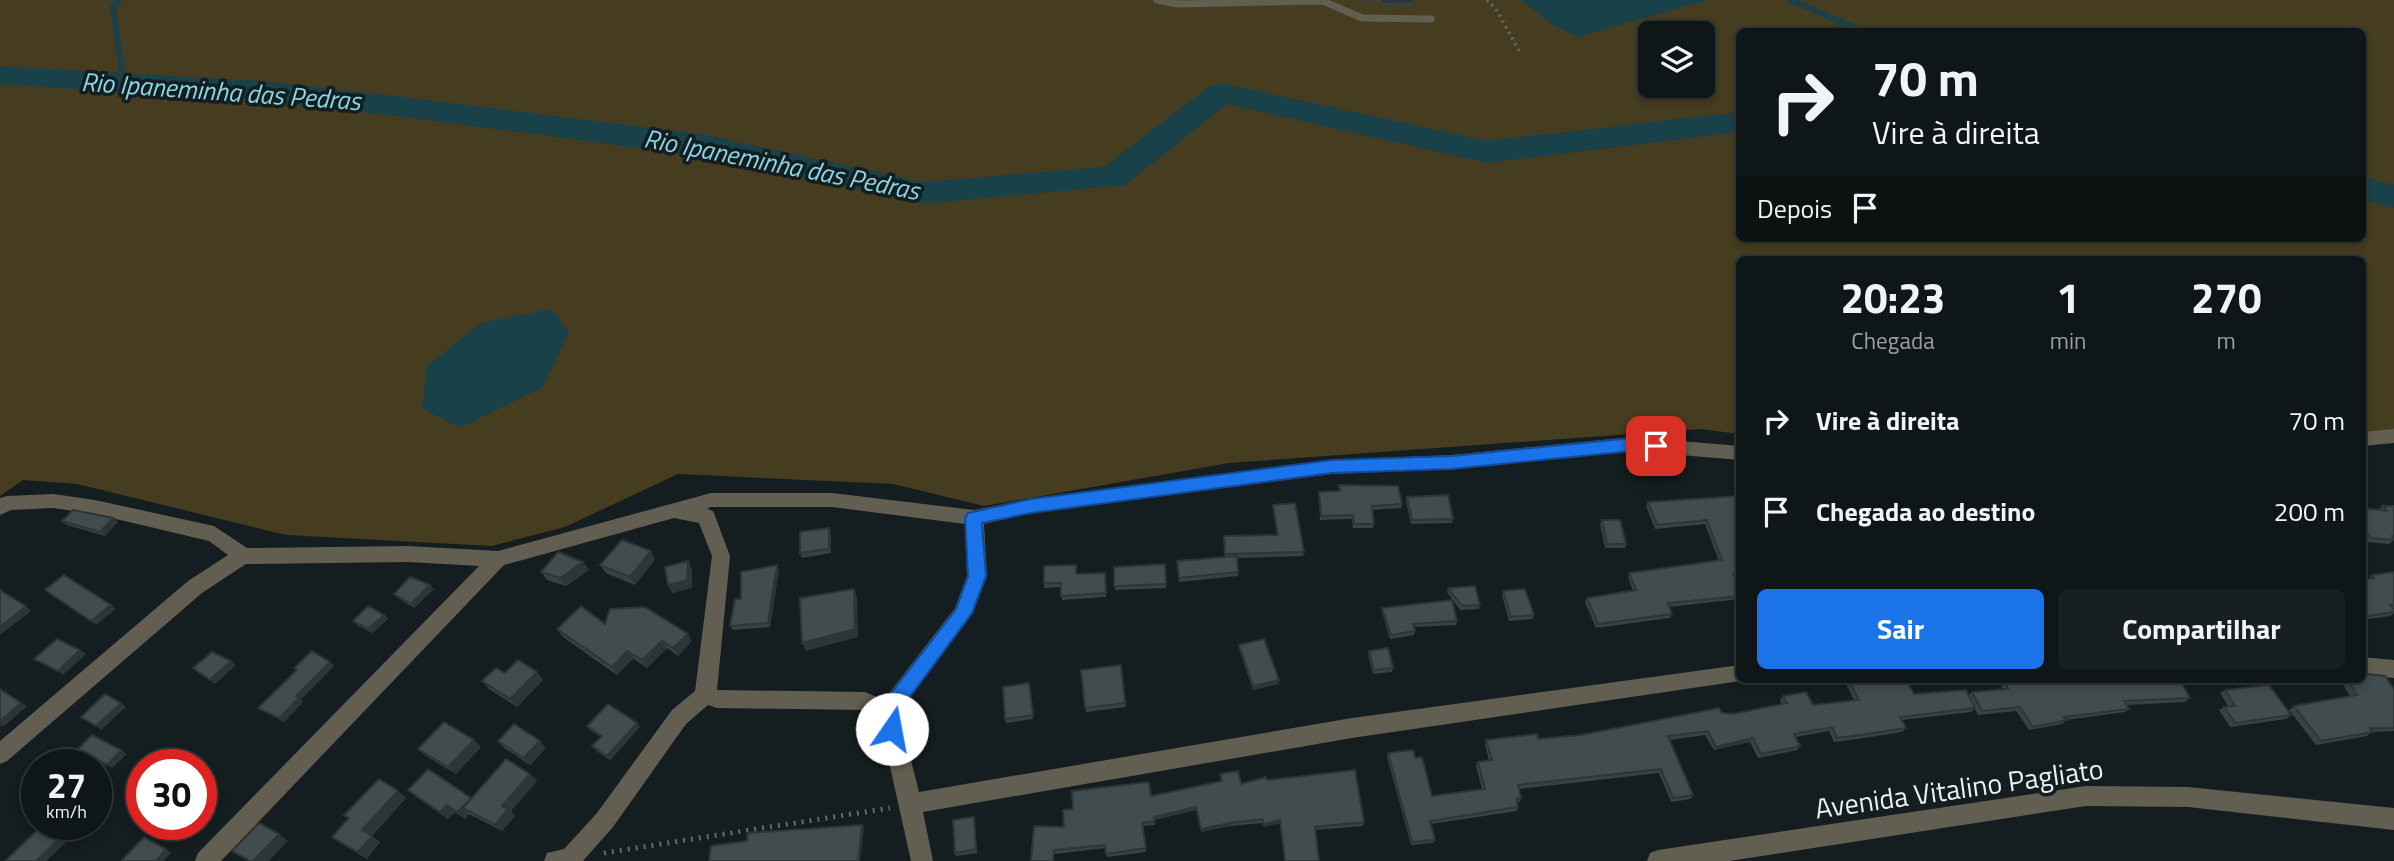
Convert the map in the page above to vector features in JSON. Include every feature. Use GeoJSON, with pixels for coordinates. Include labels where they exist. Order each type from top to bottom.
{"type":"FeatureCollection","features":[{"type":"Feature","properties":{"kind":"street"},"geometry":{"type":"LineString","coordinates":[[2366,439],[2394,436]]}},
{"type":"Feature","properties":{"kind":"street"},"geometry":{"type":"LineString","coordinates":[[0,754],[195,587],[243,556],[408,554],[498,559],[711,500],[832,499],[974,518],[1031,506],[1332,467],[1452,462],[1632,444],[1736,453]]}},
{"type":"Feature","properties":{"kind":"street"},"geometry":{"type":"LineString","coordinates":[[0,508],[7,503],[53,501],[94,507],[214,534],[243,556]]}},
{"type":"Feature","properties":{"kind":"street"},"geometry":{"type":"LineString","coordinates":[[563,860],[606,820],[679,717],[705,695],[722,556],[706,516],[673,511]]}},
{"type":"Feature","properties":{"kind":"street"},"geometry":{"type":"LineString","coordinates":[[888,711],[963,613],[977,576],[974,518]]}},
{"type":"Feature","properties":{"kind":"street"},"geometry":{"type":"LineString","coordinates":[[206,861],[498,559]]}},
{"type":"Feature","properties":{"kind":"street"},"geometry":{"type":"LineString","coordinates":[[2366,666],[2394,669]]}},
{"type":"Feature","properties":{"kind":"street"},"geometry":{"type":"LineString","coordinates":[[911,804],[1352,728],[1736,675]]}},
{"type":"Feature","properties":{"kind":"street"},"geometry":{"type":"LineString","coordinates":[[705,695],[717,699],[865,701],[888,711]]}},
{"type":"Feature","properties":{"kind":"street"},"geometry":{"type":"LineString","coordinates":[[888,711],[922,861]]}},
{"type":"Feature","properties":{"kind":"street","name":"Avenida Vitalino Pagliato"},"geometry":{"type":"LineString","coordinates":[[1658,861],[2087,796],[2188,797],[2394,819]]}},
{"type":"Feature","properties":{"kind":"lane"},"geometry":{"type":"LineString","coordinates":[[1157,0],[1178,4],[1323,1],[1362,18],[1431,19]]}},
{"type":"Feature","properties":{"kind":"path"},"geometry":{"type":"LineString","coordinates":[[1487,0],[1496,9],[1521,54]]}},
{"type":"Feature","properties":{"kind":"path"},"geometry":{"type":"LineString","coordinates":[[563,860],[911,804]]}},
{"type":"Feature","properties":{"kind":"shaded area"},"geometry":{"type":"Polygon","coordinates":[[[0,0],[2394,0],[2394,436],[2366,439],[2366,256],[1736,256],[1736,434],[1700,429],[1229,463],[984,506],[893,484],[678,474],[565,527],[492,546],[286,535],[77,484],[23,480],[0,496],[0,0]]]}},
{"type":"Feature","properties":{"kind":"water"},"geometry":{"type":"Polygon","coordinates":[[[1521,0],[1708,0],[1577,37],[1553,25],[1521,0]]]}},
{"type":"Feature","properties":{"kind":"water"},"geometry":{"type":"Polygon","coordinates":[[[552,309],[569,333],[543,387],[460,428],[422,408],[427,366],[481,323],[552,309]]]}},
{"type":"Feature","properties":{"kind":"building"},"geometry":{"type":"Polygon","coordinates":[[[1411,0],[1412,1],[1383,2],[1411,0]]]}},
{"type":"Feature","properties":{"kind":"building"},"geometry":{"type":"Polygon","coordinates":[[[1339,485],[1398,486],[1402,504],[1372,506],[1374,524],[1354,524],[1353,515],[1321,516],[1319,492],[1340,491],[1339,485]]]}},
{"type":"Feature","properties":{"kind":"building"},"geometry":{"type":"Polygon","coordinates":[[[1448,495],[1453,519],[1412,520],[1407,497],[1448,495]]]}},
{"type":"Feature","properties":{"kind":"building"},"geometry":{"type":"Polygon","coordinates":[[[1736,496],[1736,574],[1733,574],[1736,580],[1736,596],[1668,603],[1672,614],[1598,624],[1587,598],[1636,590],[1629,573],[1722,560],[1707,520],[1657,525],[1648,502],[1736,496]]]}},
{"type":"Feature","properties":{"kind":"building"},"geometry":{"type":"Polygon","coordinates":[[[1295,503],[1304,552],[1225,554],[1224,536],[1278,535],[1273,505],[1295,503]]]}},
{"type":"Feature","properties":{"kind":"building"},"geometry":{"type":"Polygon","coordinates":[[[2383,506],[2394,506],[2394,540],[2371,538],[2366,532],[2366,508],[2387,511],[2383,506]]]}},
{"type":"Feature","properties":{"kind":"building"},"geometry":{"type":"Polygon","coordinates":[[[73,510],[113,518],[100,532],[62,521],[73,510]]]}},
{"type":"Feature","properties":{"kind":"building"},"geometry":{"type":"Polygon","coordinates":[[[1602,520],[1620,520],[1626,544],[1607,544],[1602,520]]]}},
{"type":"Feature","properties":{"kind":"building"},"geometry":{"type":"Polygon","coordinates":[[[829,528],[829,549],[800,553],[800,532],[829,528]]]}},
{"type":"Feature","properties":{"kind":"building"},"geometry":{"type":"Polygon","coordinates":[[[622,540],[651,551],[630,577],[600,565],[622,540]]]}},
{"type":"Feature","properties":{"kind":"building"},"geometry":{"type":"Polygon","coordinates":[[[558,552],[583,562],[560,578],[541,572],[558,552]]]}},
{"type":"Feature","properties":{"kind":"building"},"geometry":{"type":"Polygon","coordinates":[[[1237,556],[1238,572],[1179,578],[1177,561],[1237,556]]]}},
{"type":"Feature","properties":{"kind":"building"},"geometry":{"type":"Polygon","coordinates":[[[688,561],[687,580],[668,585],[665,567],[688,561]]]}},
{"type":"Feature","properties":{"kind":"building"},"geometry":{"type":"Polygon","coordinates":[[[1165,564],[1166,584],[1114,586],[1114,567],[1165,564]]]}},
{"type":"Feature","properties":{"kind":"building"},"geometry":{"type":"Polygon","coordinates":[[[777,565],[768,623],[730,626],[735,599],[741,599],[741,572],[777,565]]]}},
{"type":"Feature","properties":{"kind":"building"},"geometry":{"type":"Polygon","coordinates":[[[1076,565],[1076,574],[1105,573],[1106,593],[1061,596],[1061,583],[1044,583],[1044,566],[1076,565]]]}},
{"type":"Feature","properties":{"kind":"building"},"geometry":{"type":"Polygon","coordinates":[[[2394,572],[2394,605],[2390,605],[2394,612],[2366,616],[2366,579],[2374,578],[2372,575],[2394,572]]]}},
{"type":"Feature","properties":{"kind":"building"},"geometry":{"type":"Polygon","coordinates":[[[64,575],[111,605],[91,621],[45,590],[64,575]]]}},
{"type":"Feature","properties":{"kind":"building"},"geometry":{"type":"Polygon","coordinates":[[[410,577],[430,585],[411,604],[394,594],[410,577]]]}},
{"type":"Feature","properties":{"kind":"building"},"geometry":{"type":"Polygon","coordinates":[[[1475,586],[1480,605],[1462,606],[1448,588],[1475,586]]]}},
{"type":"Feature","properties":{"kind":"building"},"geometry":{"type":"Polygon","coordinates":[[[854,589],[855,629],[802,643],[800,598],[854,589]]]}},
{"type":"Feature","properties":{"kind":"building"},"geometry":{"type":"Polygon","coordinates":[[[1525,589],[1534,615],[1511,617],[1503,591],[1525,589]]]}},
{"type":"Feature","properties":{"kind":"building"},"geometry":{"type":"Polygon","coordinates":[[[0,590],[26,606],[0,627],[0,590]]]}},
{"type":"Feature","properties":{"kind":"building"},"geometry":{"type":"Polygon","coordinates":[[[1452,600],[1457,621],[1413,624],[1415,631],[1391,635],[1382,608],[1452,600]]]}},
{"type":"Feature","properties":{"kind":"building"},"geometry":{"type":"Polygon","coordinates":[[[368,606],[384,615],[368,629],[353,621],[368,606]]]}},
{"type":"Feature","properties":{"kind":"building"},"geometry":{"type":"Polygon","coordinates":[[[581,606],[605,624],[610,609],[645,607],[688,634],[673,648],[662,641],[642,660],[627,651],[612,667],[557,629],[581,606]]]}},
{"type":"Feature","properties":{"kind":"building"},"geometry":{"type":"Polygon","coordinates":[[[57,639],[80,650],[58,671],[34,659],[57,639]]]}},
{"type":"Feature","properties":{"kind":"building"},"geometry":{"type":"Polygon","coordinates":[[[1264,639],[1279,680],[1253,686],[1239,645],[1264,639]]]}},
{"type":"Feature","properties":{"kind":"building"},"geometry":{"type":"Polygon","coordinates":[[[1388,648],[1393,668],[1374,670],[1369,651],[1388,648]]]}},
{"type":"Feature","properties":{"kind":"building"},"geometry":{"type":"Polygon","coordinates":[[[312,651],[330,662],[296,696],[299,698],[279,718],[258,708],[297,670],[294,668],[312,651]]]}},
{"type":"Feature","properties":{"kind":"building"},"geometry":{"type":"Polygon","coordinates":[[[212,652],[231,661],[210,680],[193,668],[212,652]]]}},
{"type":"Feature","properties":{"kind":"building"},"geometry":{"type":"Polygon","coordinates":[[[518,660],[537,672],[510,699],[482,681],[496,668],[505,673],[518,660]]]}},
{"type":"Feature","properties":{"kind":"building"},"geometry":{"type":"Polygon","coordinates":[[[1121,665],[1125,703],[1085,708],[1081,670],[1121,665]]]}},
{"type":"Feature","properties":{"kind":"building"},"geometry":{"type":"Polygon","coordinates":[[[2366,671],[2367,674],[2385,676],[2394,689],[2394,728],[2370,728],[2373,732],[2321,741],[2294,706],[2357,695],[2350,683],[2366,683],[2366,671]]]}},
{"type":"Feature","properties":{"kind":"building"},"geometry":{"type":"Polygon","coordinates":[[[1029,683],[1033,715],[1005,719],[1003,687],[1029,683]]]}},
{"type":"Feature","properties":{"kind":"building"},"geometry":{"type":"Polygon","coordinates":[[[1850,683],[1908,683],[1914,694],[1966,690],[1975,708],[1900,717],[1906,728],[1860,735],[1837,738],[1832,727],[1794,734],[1800,746],[1761,754],[1753,738],[1716,747],[1708,731],[1668,736],[1693,795],[1673,798],[1661,769],[1518,785],[1521,798],[1516,799],[1518,807],[1430,821],[1435,840],[1412,842],[1388,753],[1413,750],[1415,758],[1422,757],[1432,796],[1485,789],[1478,762],[1492,760],[1486,740],[1537,734],[1538,739],[1581,735],[1719,708],[1722,713],[1733,714],[1787,703],[1783,696],[1806,692],[1813,705],[1859,700],[1850,683]]]}},
{"type":"Feature","properties":{"kind":"building"},"geometry":{"type":"Polygon","coordinates":[[[2005,683],[2181,683],[2190,698],[2124,701],[2129,709],[2064,717],[2067,720],[2033,727],[2020,707],[1982,711],[1972,692],[2008,689],[2005,683]]]}},
{"type":"Feature","properties":{"kind":"building"},"geometry":{"type":"Polygon","coordinates":[[[2269,685],[2291,715],[2235,723],[2224,707],[2235,706],[2225,690],[2269,685]]]}},
{"type":"Feature","properties":{"kind":"building"},"geometry":{"type":"Polygon","coordinates":[[[0,689],[21,703],[0,721],[0,689]]]}},
{"type":"Feature","properties":{"kind":"building"},"geometry":{"type":"Polygon","coordinates":[[[105,694],[121,703],[96,726],[81,717],[105,694]]]}},
{"type":"Feature","properties":{"kind":"building"},"geometry":{"type":"Polygon","coordinates":[[[608,704],[637,723],[607,756],[592,746],[602,736],[587,726],[608,704]]]}},
{"type":"Feature","properties":{"kind":"building"},"geometry":{"type":"Polygon","coordinates":[[[444,722],[474,740],[448,767],[418,749],[444,722]]]}},
{"type":"Feature","properties":{"kind":"building"},"geometry":{"type":"Polygon","coordinates":[[[514,724],[540,741],[523,758],[498,741],[514,724]]]}},
{"type":"Feature","properties":{"kind":"building"},"geometry":{"type":"Polygon","coordinates":[[[92,735],[121,750],[112,760],[112,749],[78,749],[92,735]]]}},
{"type":"Feature","properties":{"kind":"building"},"geometry":{"type":"Polygon","coordinates":[[[506,759],[530,774],[502,806],[508,809],[495,825],[463,808],[506,759]]]}},
{"type":"Feature","properties":{"kind":"building"},"geometry":{"type":"Polygon","coordinates":[[[428,769],[471,798],[457,812],[447,805],[440,812],[408,790],[428,769]]]}},
{"type":"Feature","properties":{"kind":"building"},"geometry":{"type":"Polygon","coordinates":[[[1355,770],[1364,822],[1315,827],[1319,861],[1285,861],[1280,820],[1264,824],[1263,819],[1201,829],[1196,807],[1154,817],[1155,821],[1142,823],[1146,848],[1106,854],[1105,845],[1054,850],[1053,861],[1031,861],[1034,826],[1064,827],[1063,810],[1073,809],[1072,791],[1149,782],[1151,796],[1222,781],[1220,774],[1238,771],[1241,784],[1266,777],[1267,780],[1355,770]]]}},
{"type":"Feature","properties":{"kind":"building"},"geometry":{"type":"Polygon","coordinates":[[[379,779],[398,791],[362,830],[372,836],[358,852],[332,837],[349,818],[344,815],[379,779]]]}},
{"type":"Feature","properties":{"kind":"building"},"geometry":{"type":"Polygon","coordinates":[[[974,817],[976,849],[955,853],[953,820],[974,817]]]}},
{"type":"Feature","properties":{"kind":"building"},"geometry":{"type":"Polygon","coordinates":[[[259,823],[279,834],[250,861],[232,851],[259,823]]]}},
{"type":"Feature","properties":{"kind":"building"},"geometry":{"type":"Polygon","coordinates":[[[862,825],[858,861],[709,861],[711,846],[747,841],[748,833],[862,825]]]}},
{"type":"Feature","properties":{"kind":"building"},"geometry":{"type":"Polygon","coordinates":[[[27,840],[58,840],[36,861],[6,860],[27,840]]]}},
{"type":"Feature","properties":{"kind":"building"},"geometry":{"type":"Polygon","coordinates":[[[141,840],[150,840],[166,849],[156,861],[122,860],[141,840]]]}},
{"type":"Feature","properties":{"kind":"waterway"},"geometry":{"type":"LineString","coordinates":[[119,0],[113,6],[123,80]]}},
{"type":"Feature","properties":{"kind":"waterway"},"geometry":{"type":"LineString","coordinates":[[1791,0],[1855,28]]}},
{"type":"Feature","properties":{"kind":"waterway","name":"Rio Ipaneminha das Pedras"},"geometry":{"type":"LineString","coordinates":[[0,75],[262,91],[396,106],[700,145],[923,193],[1113,177],[1221,93],[1487,152],[1736,122]]}},
{"type":"Feature","properties":{"kind":"waterway","name":"Rio Ipaneminha das Pedras"},"geometry":{"type":"LineString","coordinates":[[2366,188],[2394,197]]}},
{"type":"Feature","properties":{"kind":"route"},"geometry":{"type":"LineString","coordinates":[[892,729],[888,711],[963,613],[977,576],[974,518],[1031,506],[1332,467],[1452,462],[1632,444],[1656,446]]}}]}
